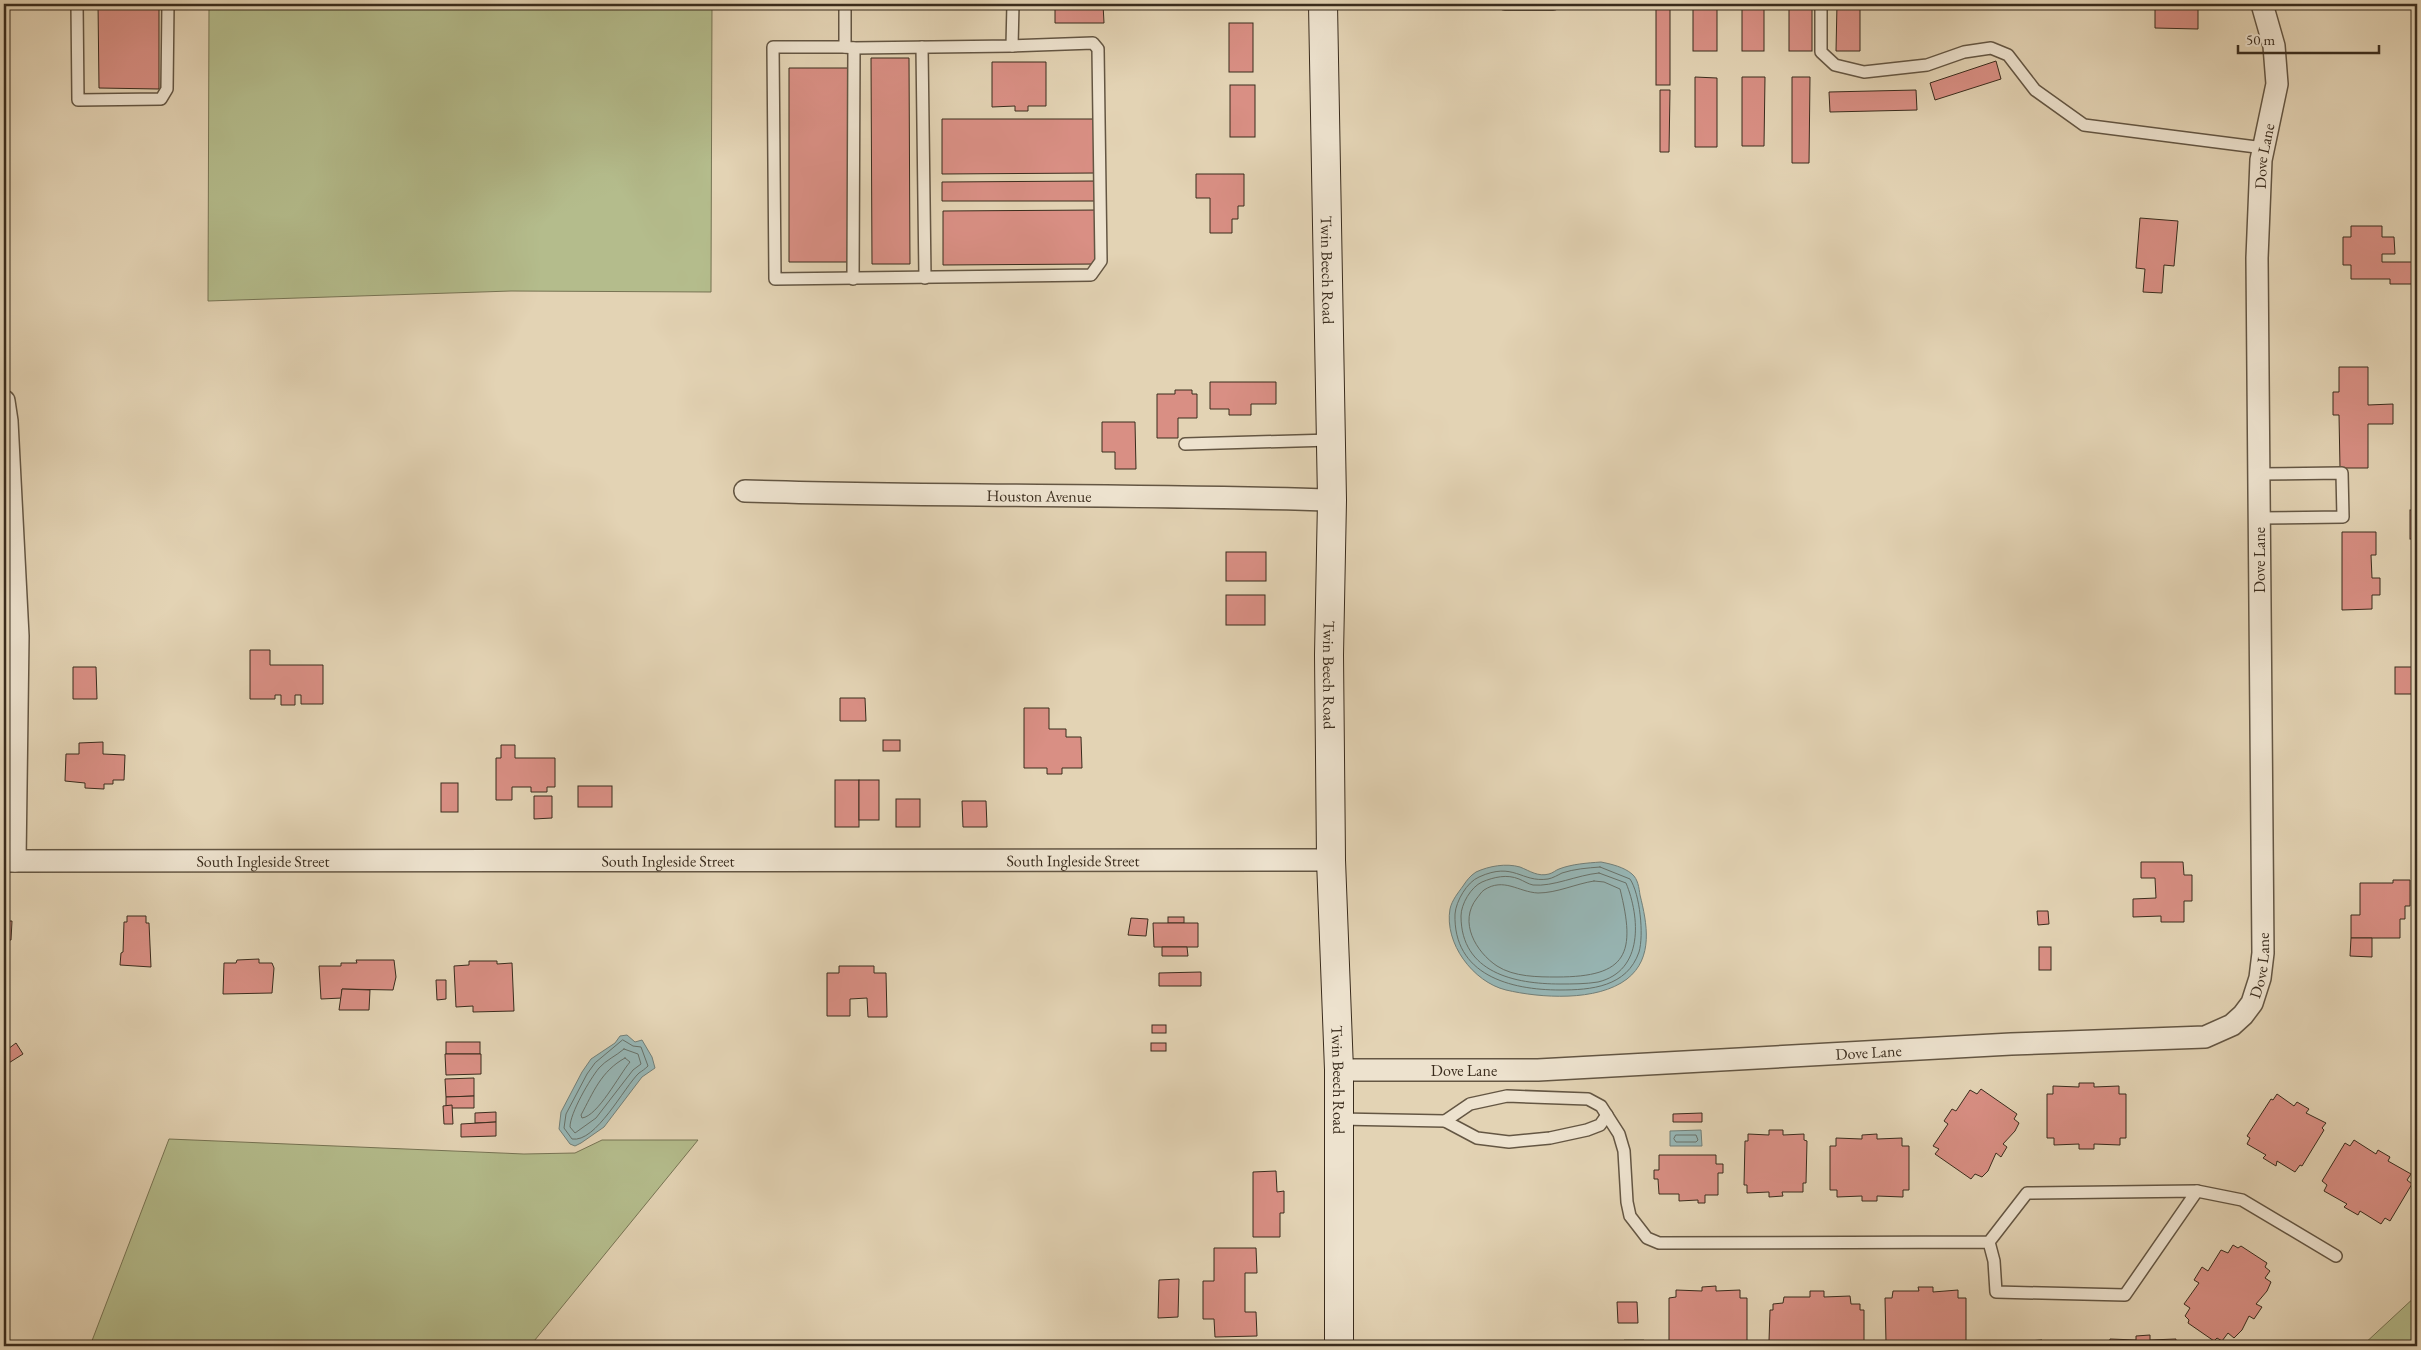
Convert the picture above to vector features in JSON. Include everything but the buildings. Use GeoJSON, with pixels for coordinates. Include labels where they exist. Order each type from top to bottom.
{"type":"FeatureCollection","features":[{"type":"Feature","properties":{"kind":"street","name":"Twin Beech Road"},"geometry":{"type":"LineString","coordinates":[[1324,4],[1332,500],[1329,656],[1331,860],[1339,1070],[1339,1346]]}},
{"type":"Feature","properties":{"kind":"street","name":"Dove Lane"},"geometry":{"type":"LineString","coordinates":[[1339,1070],[1538,1070],[2011,1044],[2168,1040],[2204,1037],[2232,1025],[2243,1015],[2252,1003],[2260,978],[2263,953],[2257,248],[2259,180],[2277,84],[2277,65],[2274,46],[2262,4]]}},
{"type":"Feature","properties":{"kind":"street"},"geometry":{"type":"LineString","coordinates":[[4,401],[8,430],[18,636],[10,861]]}},
{"type":"Feature","properties":{"kind":"street","name":"Houston Avenue"},"geometry":{"type":"LineString","coordinates":[[746,491],[902,496],[1217,497],[1332,500]]}},
{"type":"Feature","properties":{"kind":"street","name":"South Ingleside Street"},"geometry":{"type":"LineString","coordinates":[[10,861],[1331,860]]}},
{"type":"Feature","properties":{"kind":"lane"},"geometry":{"type":"LineString","coordinates":[[77,4],[78,100],[161,98],[167,89],[168,4]]}},
{"type":"Feature","properties":{"kind":"lane"},"geometry":{"type":"LineString","coordinates":[[845,4],[849,47],[853,279]]}},
{"type":"Feature","properties":{"kind":"lane"},"geometry":{"type":"LineString","coordinates":[[1012,46],[1013,4]]}},
{"type":"Feature","properties":{"kind":"lane"},"geometry":{"type":"LineString","coordinates":[[1505,4],[1553,4]]}},
{"type":"Feature","properties":{"kind":"lane"},"geometry":{"type":"LineString","coordinates":[[1821,4],[1821,52],[1835,65],[1864,72],[1927,65],[1964,52],[1991,48],[2008,55],[2035,90],[2084,125],[2264,148]]}},
{"type":"Feature","properties":{"kind":"lane"},"geometry":{"type":"LineString","coordinates":[[1093,43],[1098,49],[1101,261],[1091,275],[775,279],[773,47],[922,47],[1093,43]]}},
{"type":"Feature","properties":{"kind":"lane"},"geometry":{"type":"LineString","coordinates":[[922,47],[924,278]]}},
{"type":"Feature","properties":{"kind":"lane"},"geometry":{"type":"LineString","coordinates":[[1185,444],[1331,440]]}},
{"type":"Feature","properties":{"kind":"lane"},"geometry":{"type":"LineString","coordinates":[[2258,474],[2342,473],[2343,517],[2259,518]]}},
{"type":"Feature","properties":{"kind":"lane"},"geometry":{"type":"LineString","coordinates":[[1445,1121],[1470,1104],[1507,1096],[1588,1099],[1601,1106],[1619,1134],[1624,1151],[1627,1202],[1630,1216],[1647,1238],[1659,1243],[1989,1242]]}},
{"type":"Feature","properties":{"kind":"lane"},"geometry":{"type":"LineString","coordinates":[[1339,1119],[1445,1121],[1477,1138],[1509,1142],[1550,1138],[1587,1130],[1600,1126],[1607,1115]]}},
{"type":"Feature","properties":{"kind":"lane"},"geometry":{"type":"LineString","coordinates":[[1989,1242],[2027,1193],[2197,1191],[2242,1200],[2336,1256]]}},
{"type":"Feature","properties":{"kind":"lane"},"geometry":{"type":"LineString","coordinates":[[1989,1242],[1994,1262],[1996,1292],[2126,1295],[2197,1191]]}},
{"type":"Feature","properties":{"kind":"green space"},"geometry":{"type":"Polygon","coordinates":[[[209,4],[712,4],[711,292],[511,291],[208,301],[209,4]]]}},
{"type":"Feature","properties":{"kind":"green space"},"geometry":{"type":"Polygon","coordinates":[[[169,1139],[524,1154],[575,1153],[602,1140],[698,1140],[530,1346],[90,1346],[169,1139]]]}},
{"type":"Feature","properties":{"kind":"green space"},"geometry":{"type":"Polygon","coordinates":[[[2417,1295],[2417,1346],[2362,1346],[2417,1295]]]}},
{"type":"Feature","properties":{"kind":"green space"},"geometry":{"type":"Polygon","coordinates":[[[1624,1340],[1644,1340],[1643,1346],[1596,1346],[1624,1345],[1624,1340]]]}},
{"type":"Feature","properties":{"kind":"water"},"geometry":{"type":"Polygon","coordinates":[[[1601,862],[1617,866],[1629,872],[1636,878],[1639,887],[1645,917],[1645,951],[1636,971],[1627,979],[1600,992],[1584,995],[1535,995],[1494,986],[1482,979],[1463,959],[1452,935],[1449,922],[1450,909],[1457,894],[1476,872],[1486,868],[1509,865],[1545,875],[1569,866],[1601,862]]]}},
{"type":"Feature","properties":{"kind":"water"},"geometry":{"type":"Polygon","coordinates":[[[627,1035],[635,1042],[642,1040],[652,1057],[655,1068],[642,1077],[604,1127],[575,1146],[570,1144],[559,1129],[561,1112],[591,1059],[615,1043],[620,1036],[627,1035]]]}},
{"type":"Feature","properties":{"kind":"water"},"geometry":{"type":"Polygon","coordinates":[[[1701,1130],[1702,1146],[1670,1146],[1670,1131],[1701,1130]]]}}]}
